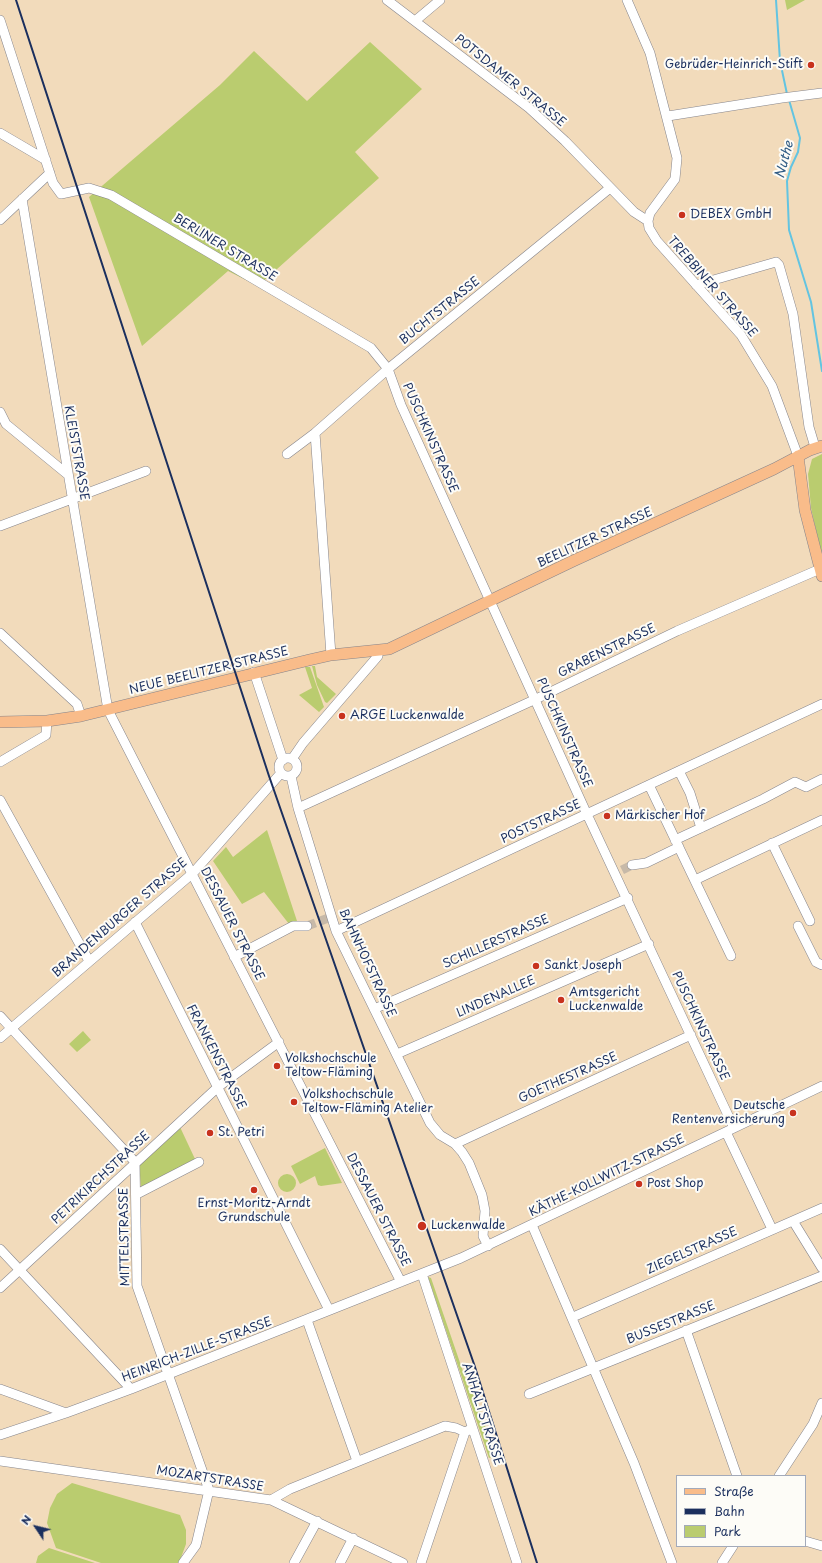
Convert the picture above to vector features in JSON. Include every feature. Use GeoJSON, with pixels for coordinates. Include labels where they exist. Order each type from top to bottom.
{"type":"FeatureCollection","features":[{"type":"Feature","properties":{"kind":"main road","name":"BEELITZER STRASSE"},"geometry":{"type":"LineString","coordinates":[[378,651],[389,649],[819,446]]}},
{"type":"Feature","properties":{"kind":"main road"},"geometry":{"type":"LineString","coordinates":[[798,456],[805,510],[821,573]]}},
{"type":"Feature","properties":{"kind":"main road","name":"NEUE BEELITZER STRASSE"},"geometry":{"type":"LineString","coordinates":[[0,722],[47,720],[81,716],[254,672],[331,655],[378,651]]}},
{"type":"Feature","properties":{"kind":"street","name":"POTSDAMER STRASSE"},"geometry":{"type":"LineString","coordinates":[[387,0],[529,108],[565,141],[634,212],[648,220]]}},
{"type":"Feature","properties":{"kind":"street"},"geometry":{"type":"LineString","coordinates":[[415,21],[440,0]]}},
{"type":"Feature","properties":{"kind":"street"},"geometry":{"type":"LineString","coordinates":[[627,0],[650,53],[668,116],[677,158],[676,172],[671,185],[650,213],[648,220]]}},
{"type":"Feature","properties":{"kind":"street"},"geometry":{"type":"LineString","coordinates":[[0,20],[50,173],[0,220]]}},
{"type":"Feature","properties":{"kind":"street"},"geometry":{"type":"LineString","coordinates":[[668,116],[822,93]]}},
{"type":"Feature","properties":{"kind":"street"},"geometry":{"type":"LineString","coordinates":[[0,133],[46,160]]}},
{"type":"Feature","properties":{"kind":"street","name":"BERLINER STRASSE"},"geometry":{"type":"LineString","coordinates":[[50,173],[53,183],[62,194],[89,188],[111,195],[371,348]]}},
{"type":"Feature","properties":{"kind":"street","name":"BUCHTSTRASSE"},"geometry":{"type":"LineString","coordinates":[[287,454],[315,433],[388,369],[610,188]]}},
{"type":"Feature","properties":{"kind":"street","name":"KLEISTSTRASSE"},"geometry":{"type":"LineString","coordinates":[[22,199],[67,474],[108,710]]}},
{"type":"Feature","properties":{"kind":"street","name":"TREBBINER STRASSE"},"geometry":{"type":"LineString","coordinates":[[648,220],[649,228],[653,236],[741,335],[772,386],[798,456]]}},
{"type":"Feature","properties":{"kind":"street"},"geometry":{"type":"LineString","coordinates":[[696,285],[776,262],[779,265],[793,314],[809,427],[819,446]]}},
{"type":"Feature","properties":{"kind":"street","name":"PUSCHKINSTRASSE"},"geometry":{"type":"LineString","coordinates":[[371,348],[388,369],[401,406],[536,699],[587,814],[619,872],[628,898],[691,1035],[772,1229]]}},
{"type":"Feature","properties":{"kind":"street"},"geometry":{"type":"LineString","coordinates":[[0,412],[6,424],[67,474]]}},
{"type":"Feature","properties":{"kind":"street"},"geometry":{"type":"LineString","coordinates":[[315,433],[331,655]]}},
{"type":"Feature","properties":{"kind":"street"},"geometry":{"type":"LineString","coordinates":[[0,526],[146,471]]}},
{"type":"Feature","properties":{"kind":"street","name":"GRABENSTRASSE"},"geometry":{"type":"LineString","coordinates":[[298,808],[536,699],[677,631],[821,573]]}},
{"type":"Feature","properties":{"kind":"street"},"geometry":{"type":"LineString","coordinates":[[0,633],[77,704],[81,716]]}},
{"type":"Feature","properties":{"kind":"street"},"geometry":{"type":"LineString","coordinates":[[254,672],[288,759],[297,767],[296,772],[286,775],[279,768],[288,759],[303,743],[378,656],[378,651]]}},
{"type":"Feature","properties":{"kind":"street","name":"POSTSTRASSE"},"geometry":{"type":"LineString","coordinates":[[336,931],[822,704]]}},
{"type":"Feature","properties":{"kind":"street","name":"DESSAUER STRASSE"},"geometry":{"type":"LineString","coordinates":[[108,710],[193,873],[401,1282]]}},
{"type":"Feature","properties":{"kind":"street"},"geometry":{"type":"LineString","coordinates":[[0,762],[46,735],[47,720]]}},
{"type":"Feature","properties":{"kind":"street"},"geometry":{"type":"LineString","coordinates":[[679,771],[690,793],[701,828]]}},
{"type":"Feature","properties":{"kind":"street","name":"BAHNHOFSTRASSE"},"geometry":{"type":"LineString","coordinates":[[286,775],[298,808],[336,931],[430,1123],[440,1135],[455,1144],[469,1163],[482,1195],[485,1210],[483,1236],[488,1246]]}},
{"type":"Feature","properties":{"kind":"street","name":"BRANDENBURGER STRASSE"},"geometry":{"type":"LineString","coordinates":[[0,1038],[193,873],[286,775]]}},
{"type":"Feature","properties":{"kind":"street"},"geometry":{"type":"LineString","coordinates":[[632,865],[646,863],[701,828],[795,782],[806,787],[822,779]]}},
{"type":"Feature","properties":{"kind":"street"},"geometry":{"type":"LineString","coordinates":[[649,785],[731,956]]}},
{"type":"Feature","properties":{"kind":"street"},"geometry":{"type":"LineString","coordinates":[[0,800],[89,961]]}},
{"type":"Feature","properties":{"kind":"street"},"geometry":{"type":"LineString","coordinates":[[695,880],[822,820]]}},
{"type":"Feature","properties":{"kind":"street"},"geometry":{"type":"LineString","coordinates":[[772,843],[810,921]]}},
{"type":"Feature","properties":{"kind":"street","name":"SCHILLERSTRASSE"},"geometry":{"type":"LineString","coordinates":[[374,1009],[628,898]]}},
{"type":"Feature","properties":{"kind":"street","name":"FRANKENSTRASSE"},"geometry":{"type":"LineString","coordinates":[[135,922],[329,1310]]}},
{"type":"Feature","properties":{"kind":"street"},"geometry":{"type":"LineString","coordinates":[[234,956],[293,926],[307,926]]}},
{"type":"Feature","properties":{"kind":"street"},"geometry":{"type":"LineString","coordinates":[[798,926],[816,962],[822,965]]}},
{"type":"Feature","properties":{"kind":"street","name":"LINDENALLEE"},"geometry":{"type":"LineString","coordinates":[[397,1054],[649,944]]}},
{"type":"Feature","properties":{"kind":"street"},"geometry":{"type":"LineString","coordinates":[[0,1016],[135,1162]]}},
{"type":"Feature","properties":{"kind":"street","name":"GOETHESTRASSE"},"geometry":{"type":"LineString","coordinates":[[455,1144],[691,1035]]}},
{"type":"Feature","properties":{"kind":"street"},"geometry":{"type":"LineString","coordinates":[[218,1087],[278,1042]]}},
{"type":"Feature","properties":{"kind":"street","name":"KÄTHE-KOLLWITZ-STRASSE"},"geometry":{"type":"LineString","coordinates":[[401,1282],[488,1246],[822,1086]]}},
{"type":"Feature","properties":{"kind":"street","name":"PETRIKIRCHSTRASSE"},"geometry":{"type":"LineString","coordinates":[[0,1288],[218,1087]]}},
{"type":"Feature","properties":{"kind":"street","name":"MITTELSTRASSE"},"geometry":{"type":"LineString","coordinates":[[135,1162],[137,1194],[136,1286],[209,1490]]}},
{"type":"Feature","properties":{"kind":"street"},"geometry":{"type":"LineString","coordinates":[[137,1194],[199,1162]]}},
{"type":"Feature","properties":{"kind":"street","name":"ZIEGELSTRASSE"},"geometry":{"type":"LineString","coordinates":[[573,1317],[822,1208]]}},
{"type":"Feature","properties":{"kind":"street"},"geometry":{"type":"LineString","coordinates":[[793,1221],[822,1268]]}},
{"type":"Feature","properties":{"kind":"street"},"geometry":{"type":"LineString","coordinates":[[532,1225],[573,1317],[634,1463],[672,1563]]}},
{"type":"Feature","properties":{"kind":"street"},"geometry":{"type":"LineString","coordinates":[[0,1249],[131,1389]]}},
{"type":"Feature","properties":{"kind":"street","name":"ANHALTSTRASSE"},"geometry":{"type":"LineString","coordinates":[[422,1274],[474,1427],[517,1563]]}},
{"type":"Feature","properties":{"kind":"street","name":"BUSSESTRASSE"},"geometry":{"type":"LineString","coordinates":[[529,1394],[822,1276]]}},
{"type":"Feature","properties":{"kind":"street","name":"HEINRICH-ZILLE-STRASSE"},"geometry":{"type":"LineString","coordinates":[[0,1435],[131,1389],[401,1282]]}},
{"type":"Feature","properties":{"kind":"street"},"geometry":{"type":"LineString","coordinates":[[306,1320],[357,1461]]}},
{"type":"Feature","properties":{"kind":"street"},"geometry":{"type":"LineString","coordinates":[[686,1330],[737,1475]]}},
{"type":"Feature","properties":{"kind":"street"},"geometry":{"type":"LineString","coordinates":[[0,1389],[66,1413]]}},
{"type":"Feature","properties":{"kind":"street"},"geometry":{"type":"LineString","coordinates":[[780,1475],[812,1424],[822,1403]]}},
{"type":"Feature","properties":{"kind":"street"},"geometry":{"type":"LineString","coordinates":[[271,1500],[290,1489],[445,1426],[456,1428],[465,1432]]}},
{"type":"Feature","properties":{"kind":"street"},"geometry":{"type":"LineString","coordinates":[[420,1563],[465,1432],[474,1427]]}},
{"type":"Feature","properties":{"kind":"street","name":"MOZARTSTRASSE"},"geometry":{"type":"LineString","coordinates":[[0,1461],[271,1500],[354,1538],[403,1563]]}},
{"type":"Feature","properties":{"kind":"street"},"geometry":{"type":"LineString","coordinates":[[183,1563],[196,1545],[209,1490]]}},
{"type":"Feature","properties":{"kind":"street"},"geometry":{"type":"LineString","coordinates":[[294,1563],[317,1521]]}},
{"type":"Feature","properties":{"kind":"street"},"geometry":{"type":"LineString","coordinates":[[340,1563],[354,1538]]}},
{"type":"Feature","properties":{"kind":"street"},"geometry":{"type":"LineString","coordinates":[[806,1541],[822,1546]]}},
{"type":"Feature","properties":{"kind":"street"},"geometry":{"type":"LineString","coordinates":[[722,1563],[733,1547]]}},
{"type":"Feature","properties":{"kind":"green space"},"geometry":{"type":"Polygon","coordinates":[[[785,0],[805,0],[787,10],[785,0]]]}},
{"type":"Feature","properties":{"kind":"green space"},"geometry":{"type":"Polygon","coordinates":[[[370,42],[422,89],[355,152],[379,178],[258,286],[228,271],[142,346],[89,197],[220,85],[254,51],[307,101],[370,42]]]}},
{"type":"Feature","properties":{"kind":"green space"},"geometry":{"type":"Polygon","coordinates":[[[822,454],[822,557],[811,508],[808,474],[812,459],[822,454]]]}},
{"type":"Feature","properties":{"kind":"green space"},"geometry":{"type":"Polygon","coordinates":[[[312,666],[315,666],[317,677],[336,694],[327,703],[325,702],[317,685],[312,666]]]}},
{"type":"Feature","properties":{"kind":"green space"},"geometry":{"type":"Polygon","coordinates":[[[305,667],[310,667],[324,707],[319,712],[299,695],[312,688],[305,667]]]}},
{"type":"Feature","properties":{"kind":"green space"},"geometry":{"type":"Polygon","coordinates":[[[267,830],[297,921],[289,924],[264,892],[242,904],[213,861],[226,847],[233,857],[267,830]]]}},
{"type":"Feature","properties":{"kind":"green space"},"geometry":{"type":"Polygon","coordinates":[[[83,1031],[91,1040],[77,1052],[69,1044],[83,1031]]]}},
{"type":"Feature","properties":{"kind":"green space"},"geometry":{"type":"Polygon","coordinates":[[[180,1127],[195,1159],[141,1188],[139,1163],[180,1127]]]}},
{"type":"Feature","properties":{"kind":"green space"},"geometry":{"type":"Polygon","coordinates":[[[325,1148],[342,1183],[321,1186],[318,1185],[315,1176],[300,1184],[291,1166],[325,1148]]]}},
{"type":"Feature","properties":{"kind":"green space"},"geometry":{"type":"Polygon","coordinates":[[[283,1174],[291,1174],[296,1179],[294,1190],[291,1192],[283,1192],[278,1187],[278,1179],[283,1174]]]}},
{"type":"Feature","properties":{"kind":"green space"},"geometry":{"type":"Polygon","coordinates":[[[428,1277],[431,1278],[468,1386],[474,1391],[495,1456],[489,1458],[428,1277]]]}},
{"type":"Feature","properties":{"kind":"green space"},"geometry":{"type":"Polygon","coordinates":[[[72,1483],[180,1515],[186,1530],[186,1544],[179,1563],[101,1563],[56,1548],[47,1523],[50,1508],[57,1494],[72,1483]]]}},
{"type":"Feature","properties":{"kind":"green space"},"geometry":{"type":"Polygon","coordinates":[[[49,1548],[95,1563],[36,1563],[38,1556],[49,1548]]]}},
{"type":"Feature","properties":{"kind":"waterway","name":"Nuthe"},"geometry":{"type":"LineString","coordinates":[[776,0],[780,61],[787,94]]}},
{"type":"Feature","properties":{"kind":"waterway","name":"Nuthe"},"geometry":{"type":"LineString","coordinates":[[789,100],[800,138],[798,152],[791,167],[787,181],[789,230],[811,302],[822,371]]}},
{"type":"Feature","properties":{"kind":"tunnel"},"geometry":{"type":"LineString","coordinates":[[622,870],[632,865]]}},
{"type":"Feature","properties":{"kind":"tunnel"},"geometry":{"type":"LineString","coordinates":[[307,926],[331,917]]}},
{"type":"Feature","properties":{"kind":"railway"},"geometry":{"type":"LineString","coordinates":[[16,0],[269,776],[474,1364],[537,1563]]}},
{"type":"Feature","properties":{"kind":"place","name":"Gebrüder-Heinrich-Stift"},"geometry":{"type":"Point","coordinates":[811,65]}},
{"type":"Feature","properties":{"kind":"place","name":"DEBEX GmbH"},"geometry":{"type":"Point","coordinates":[682,215]}},
{"type":"Feature","properties":{"kind":"place","name":"ARGE Luckenwalde"},"geometry":{"type":"Point","coordinates":[342,716]}},
{"type":"Feature","properties":{"kind":"place","name":"Märkischer Hof"},"geometry":{"type":"Point","coordinates":[607,816]}},
{"type":"Feature","properties":{"kind":"place","name":"Sankt Joseph"},"geometry":{"type":"Point","coordinates":[536,966]}},
{"type":"Feature","properties":{"kind":"place","name":"Amtsgericht Luckenwalde"},"geometry":{"type":"Point","coordinates":[561,1000]}},
{"type":"Feature","properties":{"kind":"place","name":"Volkshochschule Teltow-Fläming"},"geometry":{"type":"Point","coordinates":[277,1066]}},
{"type":"Feature","properties":{"kind":"place","name":"Volkshochschule Teltow-Fläming Atelier"},"geometry":{"type":"Point","coordinates":[294,1102]}},
{"type":"Feature","properties":{"kind":"place","name":"Deutsche Rentenversicherung"},"geometry":{"type":"Point","coordinates":[793,1113]}},
{"type":"Feature","properties":{"kind":"place","name":"St. Petri"},"geometry":{"type":"Point","coordinates":[210,1133]}},
{"type":"Feature","properties":{"kind":"place","name":"Post Shop"},"geometry":{"type":"Point","coordinates":[639,1184]}},
{"type":"Feature","properties":{"kind":"place","name":"Ernst-Moritz-Arndt Grundschule"},"geometry":{"type":"Point","coordinates":[254,1190]}},
{"type":"Feature","properties":{"kind":"place","name":"Luckenwalde"},"geometry":{"type":"Point","coordinates":[422,1226]}}]}
